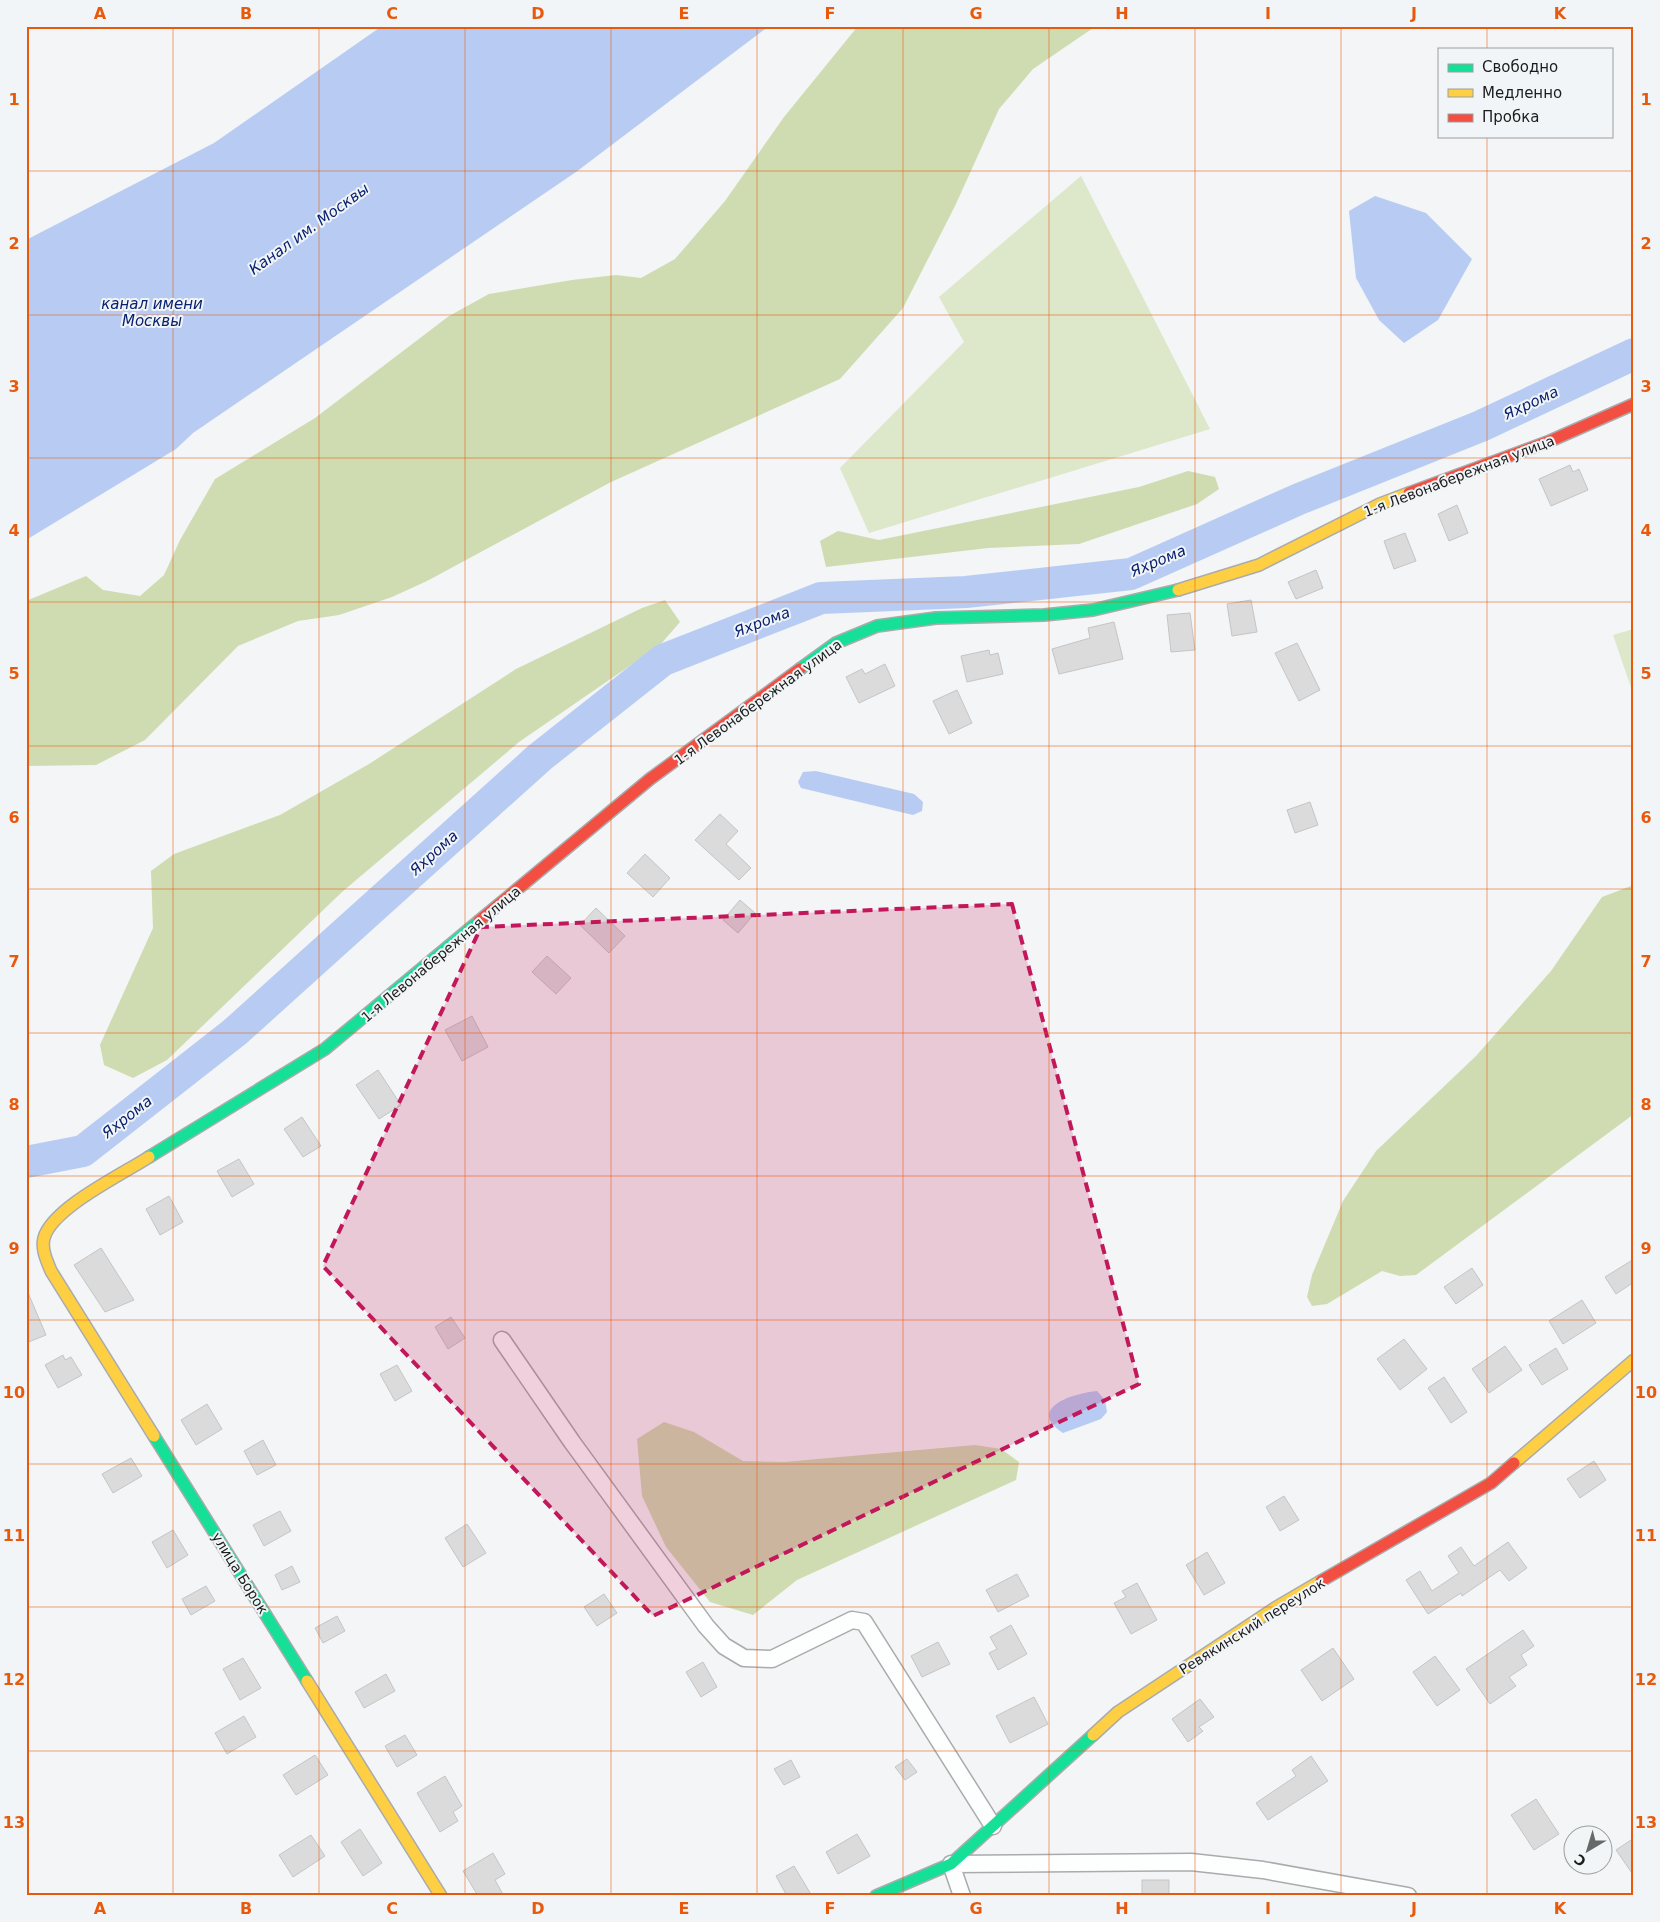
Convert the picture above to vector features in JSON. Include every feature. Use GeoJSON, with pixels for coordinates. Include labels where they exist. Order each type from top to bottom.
{"type":"FeatureCollection","features":[{"type":"Feature","properties":{"kind":"street","name":"1-я Левонабережная улица"},"geometry":{"type":"LineString","coordinates":[[41,1250],[46,1230],[62,1211],[325,1050],[466,935],[650,779],[836,643],[876,626],[936,618],[1044,615],[1093,610],[1178,590],[1259,565],[1380,504],[1550,441],[1634,404]]}},
{"type":"Feature","properties":{"kind":"street","name":"улица Борок"},"geometry":{"type":"LineString","coordinates":[[41,1250],[51,1271],[441,1896]]}},
{"type":"Feature","properties":{"kind":"street"},"geometry":{"type":"LineString","coordinates":[[502,1340],[572,1442],[706,1626],[724,1646],[744,1658],[772,1659],[852,1620],[864,1622],[992,1826]]}},
{"type":"Feature","properties":{"kind":"street","name":"Ревякинский переулок"},"geometry":{"type":"LineString","coordinates":[[876,1896],[951,1864],[1118,1712],[1275,1608],[1491,1483],[1634,1360]]}},
{"type":"Feature","properties":{"kind":"street"},"geometry":{"type":"LineString","coordinates":[[962,1896],[951,1864],[1191,1862],[1263,1870],[1408,1896]]}},
{"type":"Feature","properties":{"kind":"highlighted area"},"geometry":{"type":"Polygon","coordinates":[[[1012,904],[1139,1384],[653,1616],[323,1266],[481,927],[1012,904]]]}},
{"type":"Feature","properties":{"kind":"green space"},"geometry":{"type":"Polygon","coordinates":[[[858,26],[1096,26],[1033,69],[999,109],[955,206],[903,308],[840,379],[611,482],[427,581],[392,597],[339,615],[298,621],[238,646],[145,740],[96,765],[26,766],[26,601],[86,576],[103,590],[140,596],[164,575],[180,540],[215,479],[315,418],[449,316],[489,294],[572,280],[616,275],[641,278],[675,259],[725,201],[784,117],[858,26]]]}},
{"type":"Feature","properties":{"kind":"green space"},"geometry":{"type":"Polygon","coordinates":[[[1081,176],[1210,429],[869,533],[840,468],[964,342],[939,297],[1081,176]]]}},
{"type":"Feature","properties":{"kind":"green space"},"geometry":{"type":"Polygon","coordinates":[[[1188,471],[1215,477],[1219,489],[1197,504],[1079,544],[988,548],[826,567],[820,541],[838,531],[879,540],[1139,487],[1188,471]]]}},
{"type":"Feature","properties":{"kind":"green space"},"geometry":{"type":"Polygon","coordinates":[[[665,600],[680,622],[660,645],[519,742],[342,892],[167,1060],[133,1078],[104,1065],[100,1045],[153,928],[151,871],[174,854],[280,815],[369,764],[516,669],[642,608],[665,600]]]}},
{"type":"Feature","properties":{"kind":"green space"},"geometry":{"type":"Polygon","coordinates":[[[1634,629],[1634,696],[1613,635],[1634,629]]]}},
{"type":"Feature","properties":{"kind":"green space"},"geometry":{"type":"Polygon","coordinates":[[[1631,886],[1634,888],[1634,1114],[1416,1275],[1400,1276],[1382,1271],[1327,1304],[1312,1306],[1307,1297],[1312,1275],[1343,1201],[1376,1151],[1476,1056],[1551,971],[1602,897],[1631,886]]]}},
{"type":"Feature","properties":{"kind":"green space"},"geometry":{"type":"Polygon","coordinates":[[[664,1422],[694,1432],[743,1461],[784,1462],[975,1445],[1001,1449],[1019,1462],[1016,1480],[797,1580],[753,1615],[710,1602],[666,1547],[642,1496],[637,1439],[664,1422]]]}},
{"type":"Feature","properties":{"kind":"water","name":"канал имени Москвы"},"geometry":{"type":"Polygon","coordinates":[[[382,26],[769,26],[576,172],[193,433],[176,449],[26,540],[26,240],[214,143],[382,26]]]}},
{"type":"Feature","properties":{"kind":"water"},"geometry":{"type":"Polygon","coordinates":[[[1375,196],[1426,213],[1472,259],[1438,320],[1404,343],[1379,320],[1356,278],[1349,211],[1375,196]]]}},
{"type":"Feature","properties":{"kind":"water"},"geometry":{"type":"Polygon","coordinates":[[[816,771],[914,794],[923,802],[922,811],[913,815],[801,788],[798,782],[803,772],[816,771]]]}},
{"type":"Feature","properties":{"kind":"water"},"geometry":{"type":"Polygon","coordinates":[[[1097,1391],[1105,1400],[1107,1412],[1101,1419],[1063,1433],[1053,1424],[1049,1416],[1051,1409],[1057,1403],[1087,1392],[1097,1391]]]}},
{"type":"Feature","properties":{"kind":"building"},"geometry":{"type":"Polygon","coordinates":[[[1570,465],[1573,472],[1579,469],[1588,490],[1551,506],[1539,479],[1570,465]]]}},
{"type":"Feature","properties":{"kind":"building"},"geometry":{"type":"Polygon","coordinates":[[[1457,505],[1468,533],[1449,541],[1438,514],[1457,505]]]}},
{"type":"Feature","properties":{"kind":"building"},"geometry":{"type":"Polygon","coordinates":[[[1405,533],[1416,561],[1394,569],[1384,541],[1405,533]]]}},
{"type":"Feature","properties":{"kind":"building"},"geometry":{"type":"Polygon","coordinates":[[[1316,570],[1323,588],[1296,599],[1288,582],[1316,570]]]}},
{"type":"Feature","properties":{"kind":"building"},"geometry":{"type":"Polygon","coordinates":[[[1251,600],[1257,632],[1232,636],[1227,604],[1251,600]]]}},
{"type":"Feature","properties":{"kind":"building"},"geometry":{"type":"Polygon","coordinates":[[[1190,613],[1195,650],[1171,652],[1167,615],[1190,613]]]}},
{"type":"Feature","properties":{"kind":"building"},"geometry":{"type":"Polygon","coordinates":[[[1114,622],[1123,659],[1059,674],[1052,649],[1090,638],[1088,628],[1114,622]]]}},
{"type":"Feature","properties":{"kind":"building"},"geometry":{"type":"Polygon","coordinates":[[[1297,643],[1320,690],[1299,701],[1275,653],[1297,643]]]}},
{"type":"Feature","properties":{"kind":"building"},"geometry":{"type":"Polygon","coordinates":[[[989,650],[990,655],[998,653],[1003,674],[967,682],[961,656],[989,650]]]}},
{"type":"Feature","properties":{"kind":"building"},"geometry":{"type":"Polygon","coordinates":[[[885,664],[895,686],[859,703],[846,677],[862,669],[865,674],[885,664]]]}},
{"type":"Feature","properties":{"kind":"building"},"geometry":{"type":"Polygon","coordinates":[[[957,690],[972,723],[949,734],[933,701],[957,690]]]}},
{"type":"Feature","properties":{"kind":"building"},"geometry":{"type":"Polygon","coordinates":[[[1310,802],[1318,825],[1295,833],[1287,810],[1310,802]]]}},
{"type":"Feature","properties":{"kind":"building"},"geometry":{"type":"Polygon","coordinates":[[[720,814],[738,831],[726,844],[751,868],[739,880],[695,840],[720,814]]]}},
{"type":"Feature","properties":{"kind":"building"},"geometry":{"type":"Polygon","coordinates":[[[645,854],[670,878],[653,897],[627,873],[645,854]]]}},
{"type":"Feature","properties":{"kind":"building"},"geometry":{"type":"Polygon","coordinates":[[[740,900],[755,913],[738,933],[723,920],[740,900]]]}},
{"type":"Feature","properties":{"kind":"building"},"geometry":{"type":"Polygon","coordinates":[[[596,908],[625,936],[609,953],[580,925],[596,908]]]}},
{"type":"Feature","properties":{"kind":"building"},"geometry":{"type":"Polygon","coordinates":[[[547,956],[571,978],[556,994],[532,972],[547,956]]]}},
{"type":"Feature","properties":{"kind":"building"},"geometry":{"type":"Polygon","coordinates":[[[472,1016],[488,1047],[462,1061],[445,1030],[472,1016]]]}},
{"type":"Feature","properties":{"kind":"building"},"geometry":{"type":"Polygon","coordinates":[[[378,1070],[401,1105],[379,1119],[356,1085],[378,1070]]]}},
{"type":"Feature","properties":{"kind":"building"},"geometry":{"type":"Polygon","coordinates":[[[302,1117],[321,1146],[303,1157],[284,1129],[302,1117]]]}},
{"type":"Feature","properties":{"kind":"building"},"geometry":{"type":"Polygon","coordinates":[[[239,1159],[254,1184],[232,1197],[217,1171],[239,1159]]]}},
{"type":"Feature","properties":{"kind":"building"},"geometry":{"type":"Polygon","coordinates":[[[169,1196],[183,1222],[160,1235],[146,1209],[169,1196]]]}},
{"type":"Feature","properties":{"kind":"building"},"geometry":{"type":"Polygon","coordinates":[[[101,1248],[134,1300],[105,1312],[74,1265],[101,1248]]]}},
{"type":"Feature","properties":{"kind":"building"},"geometry":{"type":"Polygon","coordinates":[[[1634,1259],[1634,1282],[1616,1294],[1605,1277],[1634,1259]]]}},
{"type":"Feature","properties":{"kind":"building"},"geometry":{"type":"Polygon","coordinates":[[[1472,1268],[1483,1285],[1456,1304],[1444,1287],[1472,1268]]]}},
{"type":"Feature","properties":{"kind":"building"},"geometry":{"type":"Polygon","coordinates":[[[26,1288],[46,1335],[26,1343],[26,1288]]]}},
{"type":"Feature","properties":{"kind":"building"},"geometry":{"type":"Polygon","coordinates":[[[1582,1300],[1596,1323],[1563,1344],[1549,1321],[1582,1300]]]}},
{"type":"Feature","properties":{"kind":"building"},"geometry":{"type":"Polygon","coordinates":[[[451,1317],[465,1338],[448,1349],[435,1327],[451,1317]]]}},
{"type":"Feature","properties":{"kind":"building"},"geometry":{"type":"Polygon","coordinates":[[[1404,1339],[1427,1369],[1400,1390],[1377,1359],[1404,1339]]]}},
{"type":"Feature","properties":{"kind":"building"},"geometry":{"type":"Polygon","coordinates":[[[1505,1346],[1522,1370],[1489,1393],[1472,1369],[1505,1346]]]}},
{"type":"Feature","properties":{"kind":"building"},"geometry":{"type":"Polygon","coordinates":[[[1556,1348],[1568,1369],[1542,1385],[1529,1365],[1556,1348]]]}},
{"type":"Feature","properties":{"kind":"building"},"geometry":{"type":"Polygon","coordinates":[[[63,1355],[65,1360],[71,1357],[82,1375],[58,1388],[45,1365],[63,1355]]]}},
{"type":"Feature","properties":{"kind":"building"},"geometry":{"type":"Polygon","coordinates":[[[397,1365],[412,1391],[395,1401],[380,1374],[397,1365]]]}},
{"type":"Feature","properties":{"kind":"building"},"geometry":{"type":"Polygon","coordinates":[[[1444,1377],[1467,1412],[1451,1423],[1428,1388],[1444,1377]]]}},
{"type":"Feature","properties":{"kind":"building"},"geometry":{"type":"Polygon","coordinates":[[[207,1404],[222,1429],[196,1445],[181,1420],[207,1404]]]}},
{"type":"Feature","properties":{"kind":"building"},"geometry":{"type":"Polygon","coordinates":[[[263,1440],[276,1465],[257,1475],[244,1451],[263,1440]]]}},
{"type":"Feature","properties":{"kind":"building"},"geometry":{"type":"Polygon","coordinates":[[[131,1458],[142,1476],[113,1493],[102,1474],[131,1458]]]}},
{"type":"Feature","properties":{"kind":"building"},"geometry":{"type":"Polygon","coordinates":[[[1594,1461],[1606,1480],[1580,1498],[1567,1479],[1594,1461]]]}},
{"type":"Feature","properties":{"kind":"building"},"geometry":{"type":"Polygon","coordinates":[[[1284,1496],[1299,1520],[1280,1531],[1266,1507],[1284,1496]]]}},
{"type":"Feature","properties":{"kind":"building"},"geometry":{"type":"Polygon","coordinates":[[[280,1511],[291,1531],[264,1546],[253,1525],[280,1511]]]}},
{"type":"Feature","properties":{"kind":"building"},"geometry":{"type":"Polygon","coordinates":[[[467,1524],[486,1553],[463,1567],[445,1538],[467,1524]]]}},
{"type":"Feature","properties":{"kind":"building"},"geometry":{"type":"Polygon","coordinates":[[[173,1530],[188,1555],[167,1568],[152,1542],[173,1530]]]}},
{"type":"Feature","properties":{"kind":"building"},"geometry":{"type":"Polygon","coordinates":[[[1508,1542],[1527,1568],[1509,1581],[1500,1570],[1462,1596],[1461,1593],[1428,1614],[1406,1580],[1420,1571],[1432,1591],[1459,1573],[1448,1556],[1461,1547],[1474,1566],[1508,1542]]]}},
{"type":"Feature","properties":{"kind":"building"},"geometry":{"type":"Polygon","coordinates":[[[1207,1552],[1225,1583],[1204,1595],[1186,1565],[1207,1552]]]}},
{"type":"Feature","properties":{"kind":"building"},"geometry":{"type":"Polygon","coordinates":[[[292,1566],[300,1582],[282,1590],[275,1575],[292,1566]]]}},
{"type":"Feature","properties":{"kind":"building"},"geometry":{"type":"Polygon","coordinates":[[[1017,1574],[1029,1596],[998,1612],[986,1590],[1017,1574]]]}},
{"type":"Feature","properties":{"kind":"building"},"geometry":{"type":"Polygon","coordinates":[[[1137,1583],[1157,1620],[1131,1634],[1114,1603],[1126,1597],[1122,1591],[1137,1583]]]}},
{"type":"Feature","properties":{"kind":"building"},"geometry":{"type":"Polygon","coordinates":[[[206,1586],[215,1601],[191,1615],[182,1599],[206,1586]]]}},
{"type":"Feature","properties":{"kind":"building"},"geometry":{"type":"Polygon","coordinates":[[[604,1594],[617,1613],[597,1626],[584,1607],[604,1594]]]}},
{"type":"Feature","properties":{"kind":"building"},"geometry":{"type":"Polygon","coordinates":[[[337,1616],[345,1631],[323,1643],[315,1628],[337,1616]]]}},
{"type":"Feature","properties":{"kind":"building"},"geometry":{"type":"Polygon","coordinates":[[[1011,1625],[1027,1654],[998,1670],[989,1653],[997,1649],[990,1637],[1011,1625]]]}},
{"type":"Feature","properties":{"kind":"building"},"geometry":{"type":"Polygon","coordinates":[[[1523,1630],[1534,1646],[1521,1655],[1527,1665],[1509,1677],[1516,1686],[1490,1704],[1466,1669],[1523,1630]]]}},
{"type":"Feature","properties":{"kind":"building"},"geometry":{"type":"Polygon","coordinates":[[[938,1642],[950,1664],[922,1677],[911,1656],[938,1642]]]}},
{"type":"Feature","properties":{"kind":"building"},"geometry":{"type":"Polygon","coordinates":[[[1333,1648],[1354,1679],[1322,1701],[1301,1670],[1333,1648]]]}},
{"type":"Feature","properties":{"kind":"building"},"geometry":{"type":"Polygon","coordinates":[[[1435,1656],[1460,1690],[1437,1706],[1413,1672],[1435,1656]]]}},
{"type":"Feature","properties":{"kind":"building"},"geometry":{"type":"Polygon","coordinates":[[[243,1658],[261,1688],[240,1700],[223,1669],[243,1658]]]}},
{"type":"Feature","properties":{"kind":"building"},"geometry":{"type":"Polygon","coordinates":[[[703,1662],[717,1687],[701,1697],[686,1672],[703,1662]]]}},
{"type":"Feature","properties":{"kind":"building"},"geometry":{"type":"Polygon","coordinates":[[[386,1674],[395,1691],[364,1708],[355,1692],[386,1674]]]}},
{"type":"Feature","properties":{"kind":"building"},"geometry":{"type":"Polygon","coordinates":[[[1034,1697],[1048,1724],[1010,1743],[996,1716],[1034,1697]]]}},
{"type":"Feature","properties":{"kind":"building"},"geometry":{"type":"Polygon","coordinates":[[[1200,1699],[1214,1717],[1199,1727],[1203,1731],[1188,1742],[1172,1719],[1200,1699]]]}},
{"type":"Feature","properties":{"kind":"building"},"geometry":{"type":"Polygon","coordinates":[[[244,1716],[256,1737],[227,1754],[215,1733],[244,1716]]]}},
{"type":"Feature","properties":{"kind":"building"},"geometry":{"type":"Polygon","coordinates":[[[405,1735],[417,1755],[397,1767],[385,1746],[405,1735]]]}},
{"type":"Feature","properties":{"kind":"building"},"geometry":{"type":"Polygon","coordinates":[[[315,1755],[328,1775],[296,1795],[283,1775],[315,1755]]]}},
{"type":"Feature","properties":{"kind":"building"},"geometry":{"type":"Polygon","coordinates":[[[1311,1756],[1328,1781],[1268,1820],[1256,1803],[1296,1776],[1292,1770],[1311,1756]]]}},
{"type":"Feature","properties":{"kind":"building"},"geometry":{"type":"Polygon","coordinates":[[[907,1759],[917,1772],[905,1780],[895,1767],[907,1759]]]}},
{"type":"Feature","properties":{"kind":"building"},"geometry":{"type":"Polygon","coordinates":[[[791,1760],[800,1777],[784,1785],[774,1769],[791,1760]]]}},
{"type":"Feature","properties":{"kind":"building"},"geometry":{"type":"Polygon","coordinates":[[[445,1776],[462,1806],[453,1812],[458,1821],[440,1832],[417,1793],[445,1776]]]}},
{"type":"Feature","properties":{"kind":"building"},"geometry":{"type":"Polygon","coordinates":[[[1536,1799],[1559,1834],[1534,1850],[1511,1815],[1536,1799]]]}},
{"type":"Feature","properties":{"kind":"building"},"geometry":{"type":"Polygon","coordinates":[[[360,1829],[382,1863],[363,1876],[341,1842],[360,1829]]]}},
{"type":"Feature","properties":{"kind":"building"},"geometry":{"type":"Polygon","coordinates":[[[857,1834],[870,1856],[838,1874],[826,1852],[857,1834]]]}},
{"type":"Feature","properties":{"kind":"building"},"geometry":{"type":"Polygon","coordinates":[[[311,1835],[325,1856],[293,1877],[279,1855],[311,1835]]]}},
{"type":"Feature","properties":{"kind":"building"},"geometry":{"type":"Polygon","coordinates":[[[1634,1838],[1634,1876],[1616,1850],[1634,1838]]]}},
{"type":"Feature","properties":{"kind":"building"},"geometry":{"type":"Polygon","coordinates":[[[493,1853],[505,1874],[495,1880],[504,1896],[478,1896],[463,1871],[493,1853]]]}},
{"type":"Feature","properties":{"kind":"building"},"geometry":{"type":"Polygon","coordinates":[[[794,1866],[812,1896],[787,1896],[776,1876],[794,1866]]]}},
{"type":"Feature","properties":{"kind":"building"},"geometry":{"type":"Polygon","coordinates":[[[1142,1880],[1169,1880],[1169,1896],[1142,1896],[1142,1880]]]}},
{"type":"Feature","properties":{"kind":"waterway","name":"Яхрома"},"geometry":{"type":"LineString","coordinates":[[26,1162],[83,1151],[235,1032],[540,757],[663,660],[821,598],[966,592],[1131,574],[1299,499],[1481,426],[1634,354]]}},
{"type":"Feature","properties":{"kind":"traffic: fast"},"geometry":{"type":"LineString","coordinates":[[800,669],[836,643],[877,626],[936,618],[1044,615],[1093,610],[1178,590]]}},
{"type":"Feature","properties":{"kind":"traffic: fast"},"geometry":{"type":"LineString","coordinates":[[149,1157],[325,1049],[479,921]]}},
{"type":"Feature","properties":{"kind":"traffic: fast"},"geometry":{"type":"LineString","coordinates":[[154,1436],[307,1681]]}},
{"type":"Feature","properties":{"kind":"traffic: fast"},"geometry":{"type":"LineString","coordinates":[[876,1896],[951,1864],[1093,1735]]}},
{"type":"Feature","properties":{"kind":"traffic: slow"},"geometry":{"type":"LineString","coordinates":[[1178,590],[1259,565],[1380,504],[1409,493]]}},
{"type":"Feature","properties":{"kind":"traffic: slow"},"geometry":{"type":"LineString","coordinates":[[149,1157],[90,1193],[60,1215],[50,1227],[44,1238],[43,1246],[51,1271],[154,1436]]}},
{"type":"Feature","properties":{"kind":"traffic: slow"},"geometry":{"type":"LineString","coordinates":[[1514,1463],[1634,1360]]}},
{"type":"Feature","properties":{"kind":"traffic: slow"},"geometry":{"type":"LineString","coordinates":[[1093,1735],[1118,1712],[1275,1608],[1321,1581]]}},
{"type":"Feature","properties":{"kind":"traffic: slow"},"geometry":{"type":"LineString","coordinates":[[307,1681],[441,1896]]}},
{"type":"Feature","properties":{"kind":"traffic: jam"},"geometry":{"type":"LineString","coordinates":[[1409,493],[1550,441],[1634,404]]}},
{"type":"Feature","properties":{"kind":"traffic: jam"},"geometry":{"type":"LineString","coordinates":[[479,921],[650,779],[800,669]]}},
{"type":"Feature","properties":{"kind":"traffic: jam"},"geometry":{"type":"LineString","coordinates":[[1321,1581],[1491,1483],[1514,1463]]}},
{"type":"Feature","properties":{"kind":"water label","name":"Канал им. Москвы"},"geometry":{"type":"Point","coordinates":[309,229]}}]}
